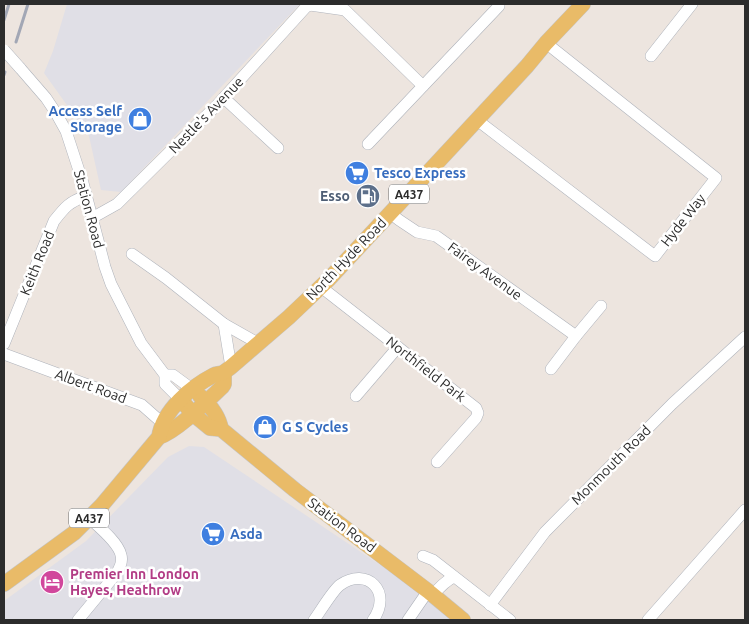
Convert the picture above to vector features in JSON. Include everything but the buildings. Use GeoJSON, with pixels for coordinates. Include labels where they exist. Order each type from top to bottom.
{"type":"FeatureCollection","features":[{"type":"Feature","properties":{"kind":"main road","name":"North Hyde Road"},"geometry":{"type":"LineString","coordinates":[[4,584],[74,533],[89,518],[121,484],[164,431],[172,409],[180,400],[192,389],[215,375],[228,370],[329,279],[583,4]]}},
{"type":"Feature","properties":{"kind":"main road","name":"North Hyde Road"},"geometry":{"type":"LineString","coordinates":[[164,431],[193,414],[224,385],[228,370]]}},
{"type":"Feature","properties":{"kind":"main road","name":"Station Road"},"geometry":{"type":"LineString","coordinates":[[192,389],[219,418],[222,429],[295,490],[431,593],[463,620]]}},
{"type":"Feature","properties":{"kind":"main road","name":"Station Road"},"geometry":{"type":"LineString","coordinates":[[180,400],[193,414],[212,429],[222,429]]}},
{"type":"Feature","properties":{"kind":"street"},"geometry":{"type":"LineString","coordinates":[[311,4],[345,7],[423,86]]}},
{"type":"Feature","properties":{"kind":"street","name":"Nestle's Avenue"},"geometry":{"type":"LineString","coordinates":[[92,218],[117,204],[224,98],[306,7],[311,4]]}},
{"type":"Feature","properties":{"kind":"street"},"geometry":{"type":"LineString","coordinates":[[652,56],[692,4]]}},
{"type":"Feature","properties":{"kind":"street"},"geometry":{"type":"LineString","coordinates":[[368,144],[499,6]]}},
{"type":"Feature","properties":{"kind":"street","name":"Hyde Way"},"geometry":{"type":"LineString","coordinates":[[477,120],[655,256],[716,178],[546,43]]}},
{"type":"Feature","properties":{"kind":"street","name":"Station Road"},"geometry":{"type":"LineString","coordinates":[[4,50],[46,98],[66,131],[76,158],[111,284],[141,343],[165,375],[165,384],[180,400]]}},
{"type":"Feature","properties":{"kind":"street"},"geometry":{"type":"LineString","coordinates":[[224,98],[278,148]]}},
{"type":"Feature","properties":{"kind":"street","name":"Keith Road"},"geometry":{"type":"LineString","coordinates":[[4,344],[54,221],[66,206],[74,200],[86,196]]}},
{"type":"Feature","properties":{"kind":"street","name":"Fairey Avenue"},"geometry":{"type":"LineString","coordinates":[[390,213],[417,232],[436,236],[576,336]]}},
{"type":"Feature","properties":{"kind":"street"},"geometry":{"type":"LineString","coordinates":[[132,254],[224,324],[257,344]]}},
{"type":"Feature","properties":{"kind":"street","name":"Northfield Park"},"geometry":{"type":"LineString","coordinates":[[321,287],[476,408],[478,413],[476,418],[437,462]]}},
{"type":"Feature","properties":{"kind":"street"},"geometry":{"type":"LineString","coordinates":[[551,369],[601,306]]}},
{"type":"Feature","properties":{"kind":"street"},"geometry":{"type":"LineString","coordinates":[[224,324],[228,370]]}},
{"type":"Feature","properties":{"kind":"street","name":"Monmouth Road"},"geometry":{"type":"LineString","coordinates":[[490,605],[545,532],[672,404],[745,336]]}},
{"type":"Feature","properties":{"kind":"street"},"geometry":{"type":"LineString","coordinates":[[356,396],[398,347]]}},
{"type":"Feature","properties":{"kind":"street","name":"Albert Road"},"geometry":{"type":"LineString","coordinates":[[4,354],[142,405],[164,431]]}},
{"type":"Feature","properties":{"kind":"street","name":"Station Road"},"geometry":{"type":"LineString","coordinates":[[165,375],[173,375],[192,389]]}},
{"type":"Feature","properties":{"kind":"street"},"geometry":{"type":"LineString","coordinates":[[648,620],[745,510]]}},
{"type":"Feature","properties":{"kind":"street"},"geometry":{"type":"LineString","coordinates":[[78,620],[116,574],[122,560],[116,545],[89,518]]}},
{"type":"Feature","properties":{"kind":"street"},"geometry":{"type":"LineString","coordinates":[[423,556],[433,560],[510,620]]}},
{"type":"Feature","properties":{"kind":"street"},"geometry":{"type":"LineString","coordinates":[[408,620],[431,593],[454,577]]}},
{"type":"Feature","properties":{"kind":"street"},"geometry":{"type":"LineString","coordinates":[[314,620],[339,586],[350,580],[361,579],[370,581],[378,589],[381,600],[379,612],[373,620]]}},
{"type":"Feature","properties":{"kind":"shaded area"},"geometry":{"type":"Polygon","coordinates":[[[67,4],[300,4],[121,192],[101,190],[89,136],[44,73],[53,51],[67,4]]]}},
{"type":"Feature","properties":{"kind":"shaded area"},"geometry":{"type":"Polygon","coordinates":[[[189,446],[204,447],[419,591],[454,620],[4,620],[4,601],[86,541],[168,457],[189,446]]]}},
{"type":"Feature","properties":{"kind":"railway"},"geometry":{"type":"LineString","coordinates":[[4,20],[9,4]]}},
{"type":"Feature","properties":{"kind":"railway"},"geometry":{"type":"LineString","coordinates":[[16,42],[28,4]]}},
{"type":"Feature","properties":{"kind":"place","name":"Access Self Storage"},"geometry":{"type":"Point","coordinates":[140,119]}},
{"type":"Feature","properties":{"kind":"place","name":"Tesco Express"},"geometry":{"type":"Point","coordinates":[357,173]}},
{"type":"Feature","properties":{"kind":"place","name":"Esso"},"geometry":{"type":"Point","coordinates":[368,196]}},
{"type":"Feature","properties":{"kind":"place","name":"G S Cycles"},"geometry":{"type":"Point","coordinates":[265,427]}},
{"type":"Feature","properties":{"kind":"place","name":"Asda"},"geometry":{"type":"Point","coordinates":[213,534]}},
{"type":"Feature","properties":{"kind":"place","name":"Premier Inn London Hayes, Heathrow"},"geometry":{"type":"Point","coordinates":[52,582]}}]}
